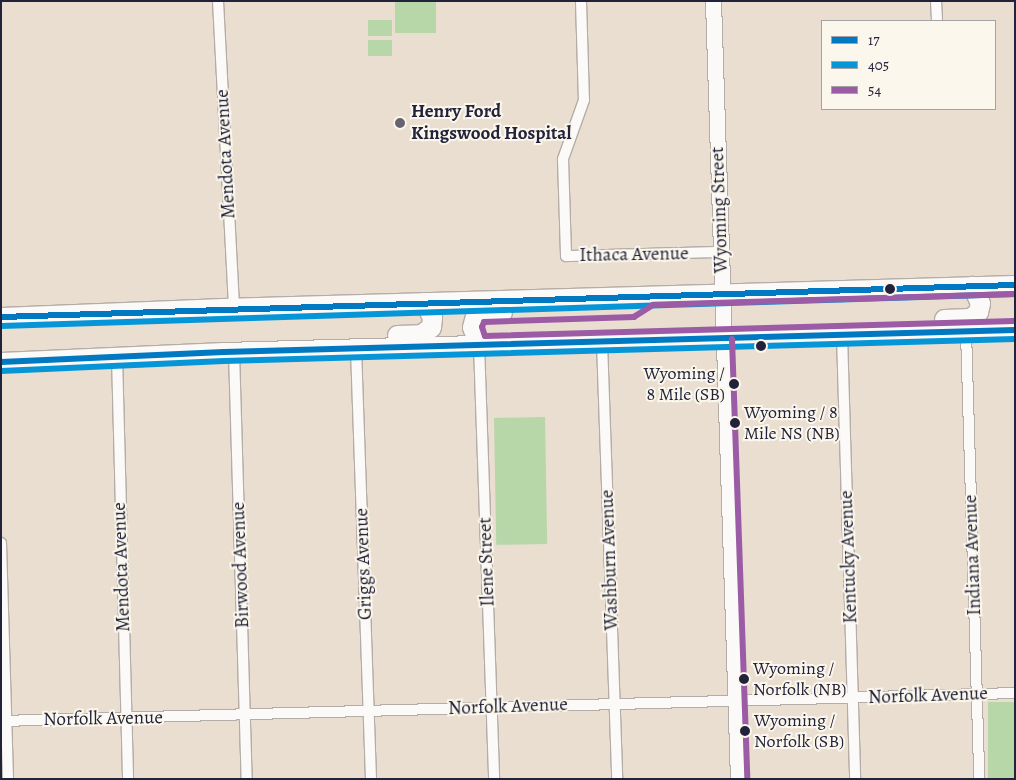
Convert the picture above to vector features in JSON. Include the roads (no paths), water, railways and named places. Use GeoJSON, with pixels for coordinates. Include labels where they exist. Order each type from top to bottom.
{"type":"FeatureCollection","features":[{"type":"Feature","properties":{"kind":"highway"},"geometry":{"type":"LineString","coordinates":[[1,317],[234,307],[1015,285]]}},
{"type":"Feature","properties":{"kind":"highway"},"geometry":{"type":"LineString","coordinates":[[732,338],[756,325],[970,318],[975,315],[980,307],[972,286]]}},
{"type":"Feature","properties":{"kind":"highway"},"geometry":{"type":"LineString","coordinates":[[480,345],[472,327],[479,313],[633,308],[650,296]]}},
{"type":"Feature","properties":{"kind":"highway"},"geometry":{"type":"LineString","coordinates":[[302,350],[330,337],[427,332],[432,317],[424,302]]}},
{"type":"Feature","properties":{"kind":"highway"},"geometry":{"type":"LineString","coordinates":[[1,330],[80,325],[121,311]]}},
{"type":"Feature","properties":{"kind":"highway"},"geometry":{"type":"LineString","coordinates":[[1,362],[234,352],[1015,330]]}},
{"type":"Feature","properties":{"kind":"street","name":"Mendota Avenue"},"geometry":{"type":"LineString","coordinates":[[218,1],[234,307]]}},
{"type":"Feature","properties":{"kind":"street","name":"Ithaca Avenue"},"geometry":{"type":"LineString","coordinates":[[581,1],[584,100],[563,159],[566,256],[721,252]]}},
{"type":"Feature","properties":{"kind":"street","name":"Wyoming Street"},"geometry":{"type":"LineString","coordinates":[[713,1],[722,294],[732,338],[738,779]]}},
{"type":"Feature","properties":{"kind":"street"},"geometry":{"type":"LineString","coordinates":[[936,1],[937,20]]}},
{"type":"Feature","properties":{"kind":"street","name":"Indiana Avenue"},"geometry":{"type":"LineString","coordinates":[[966,331],[979,779]]}},
{"type":"Feature","properties":{"kind":"street","name":"Kentucky Avenue"},"geometry":{"type":"LineString","coordinates":[[842,335],[856,779]]}},
{"type":"Feature","properties":{"kind":"street","name":"Washburn Avenue"},"geometry":{"type":"LineString","coordinates":[[602,342],[617,779]]}},
{"type":"Feature","properties":{"kind":"street","name":"Ilene Street"},"geometry":{"type":"LineString","coordinates":[[480,345],[494,779]]}},
{"type":"Feature","properties":{"kind":"street","name":"Griggs Avenue"},"geometry":{"type":"LineString","coordinates":[[356,349],[371,779]]}},
{"type":"Feature","properties":{"kind":"street","name":"Birwood Avenue"},"geometry":{"type":"LineString","coordinates":[[234,352],[247,779]]}},
{"type":"Feature","properties":{"kind":"street","name":"Mendota Avenue"},"geometry":{"type":"LineString","coordinates":[[117,356],[128,779]]}},
{"type":"Feature","properties":{"kind":"street"},"geometry":{"type":"LineString","coordinates":[[1,543],[4,721],[8,779]]}},
{"type":"Feature","properties":{"kind":"street","name":"Norfolk Avenue"},"geometry":{"type":"LineString","coordinates":[[4,721],[245,716],[1015,693]]}},
{"type":"Feature","properties":{"kind":"place","name":"Henry Ford Kingswood Hospital"},"geometry":{"type":"Point","coordinates":[400,123]}},
{"type":"Feature","properties":{"kind":"place","name":"Wyoming / 8 Mile (SB)"},"geometry":{"type":"Point","coordinates":[734,384]}},
{"type":"Feature","properties":{"kind":"place","name":"Wyoming / 8 Mile NS (NB)"},"geometry":{"type":"Point","coordinates":[735,423]}},
{"type":"Feature","properties":{"kind":"place","name":"Wyoming / Norfolk (NB)"},"geometry":{"type":"Point","coordinates":[744,679]}},
{"type":"Feature","properties":{"kind":"place","name":"Wyoming / Norfolk (SB)"},"geometry":{"type":"Point","coordinates":[745,731]}}]}
